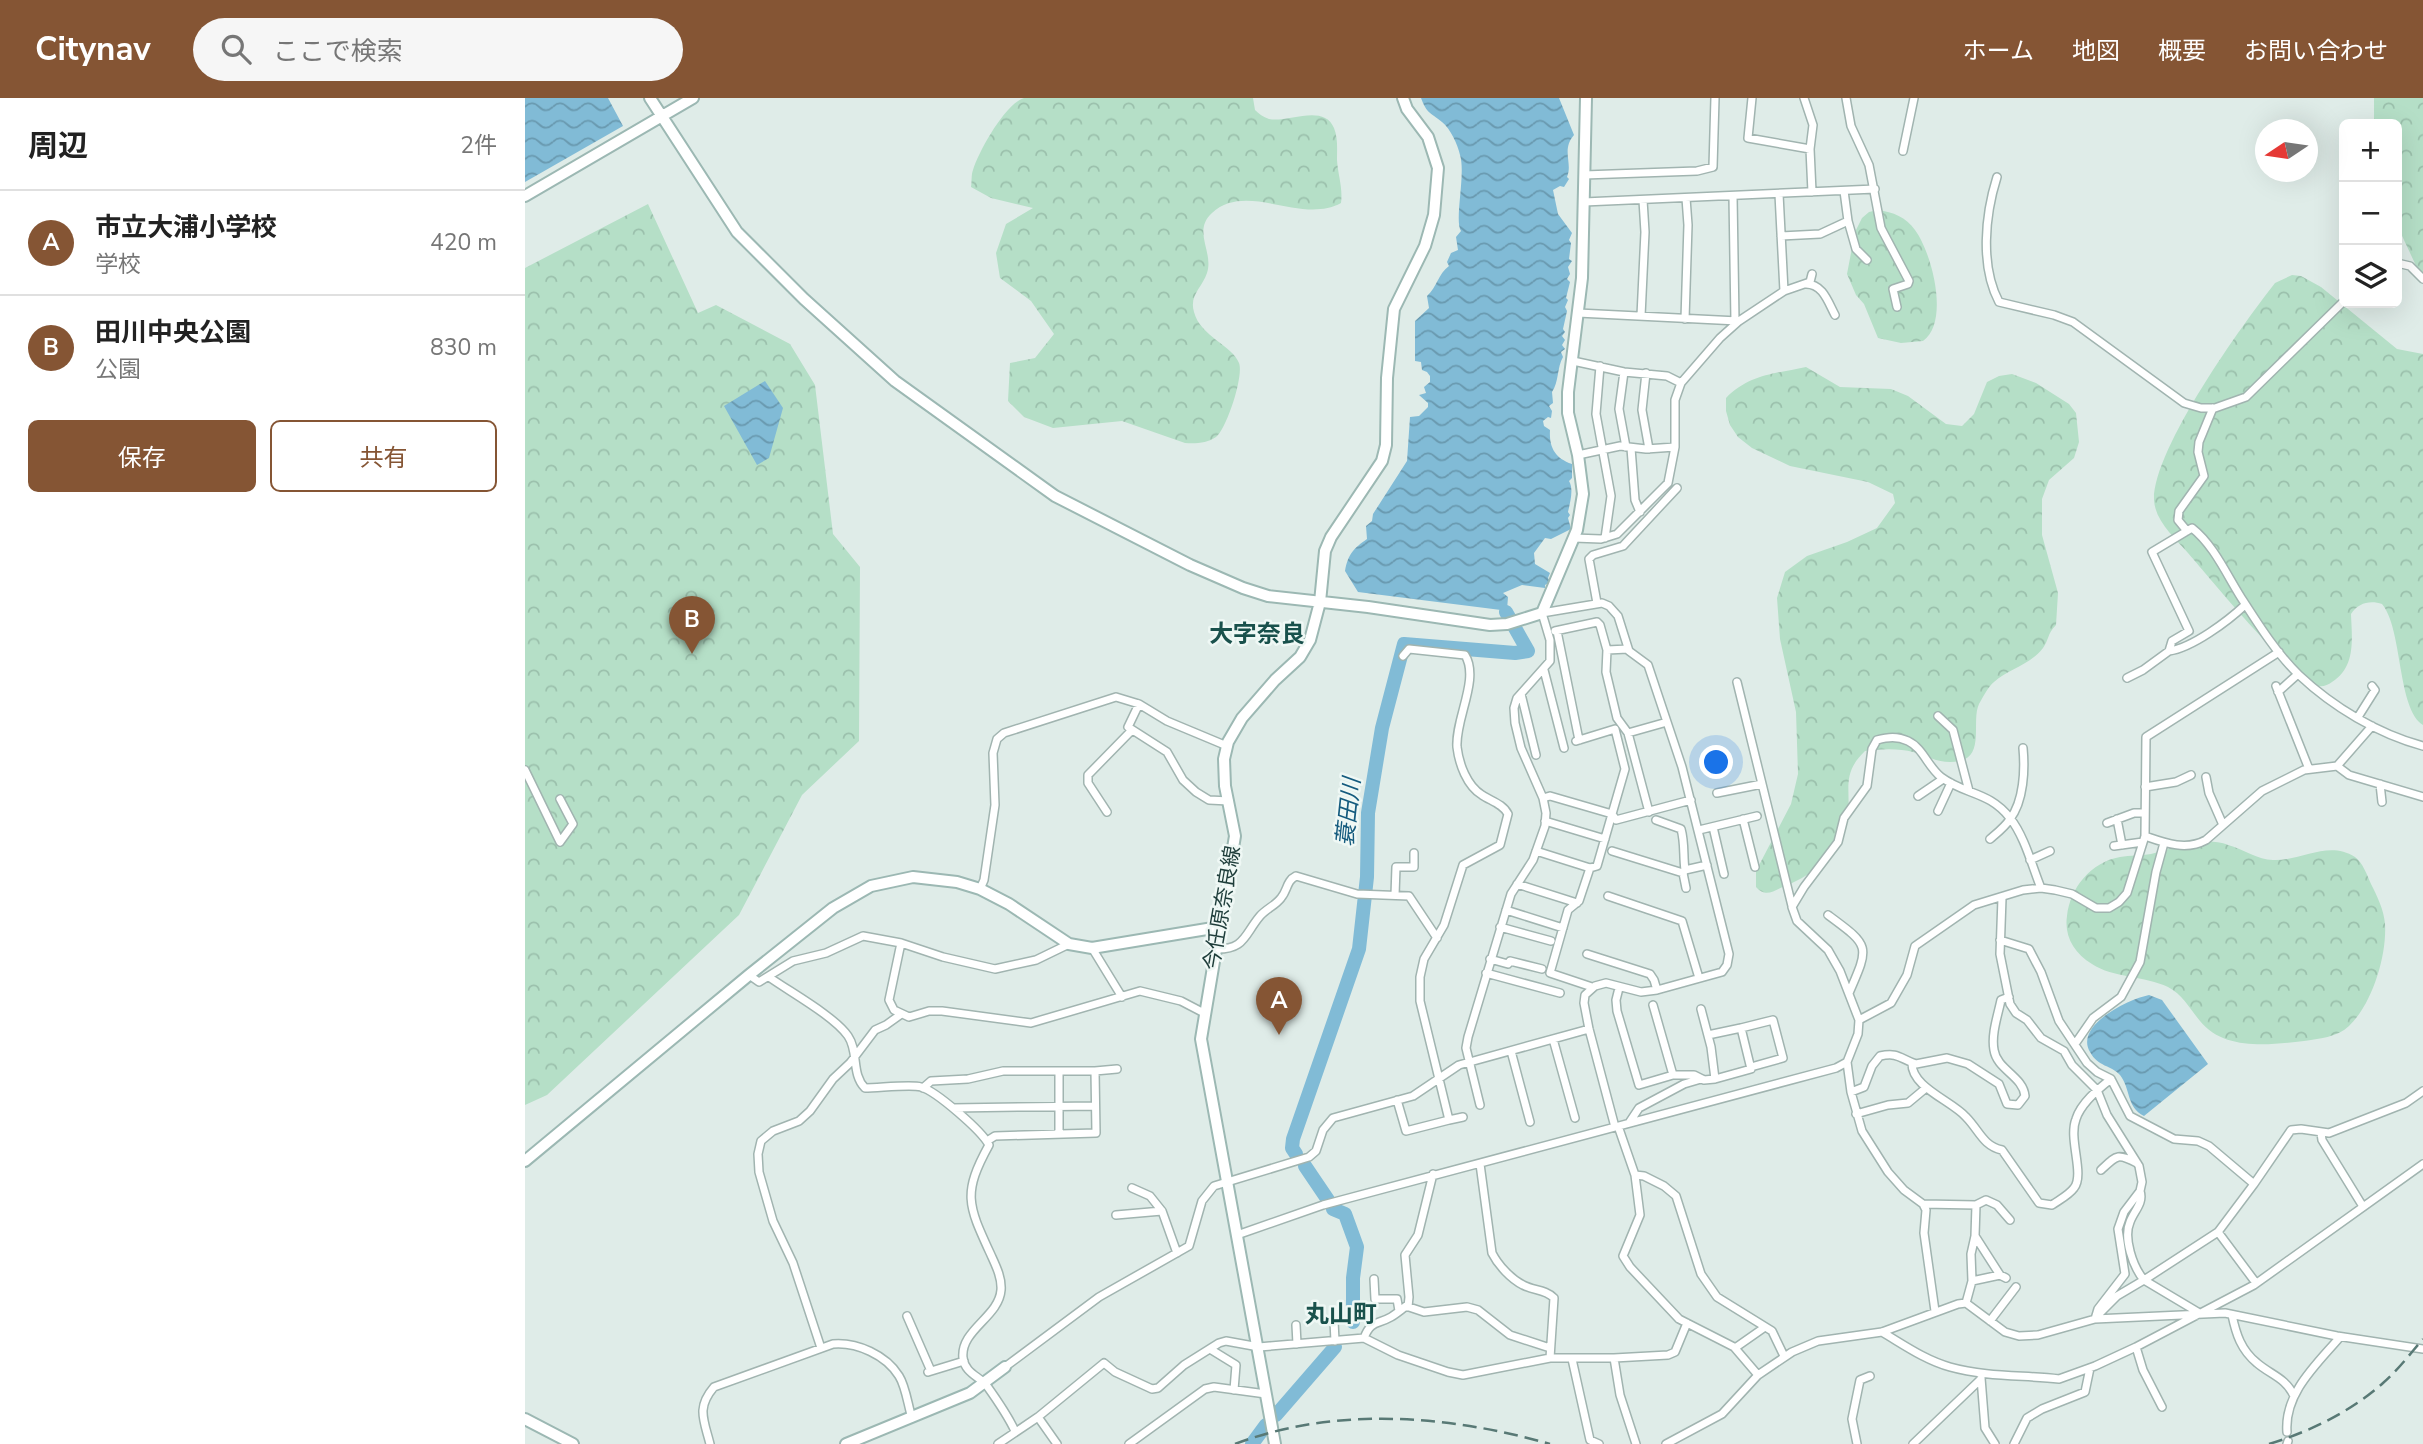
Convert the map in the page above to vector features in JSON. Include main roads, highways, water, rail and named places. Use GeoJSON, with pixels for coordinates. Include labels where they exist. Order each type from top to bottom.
{"type":"FeatureCollection","features":[{"type":"Feature","properties":{"kind":"water"},"geometry":{"type":"Polygon","coordinates":[[[525,98],[608,98],[623,126],[525,182],[525,98]]]}},
{"type":"Feature","properties":{"kind":"water"},"geometry":{"type":"Polygon","coordinates":[[[1421,98],[1559,98],[1574,135],[1568,146],[1569,179],[1564,187],[1553,190],[1558,214],[1572,233],[1569,240],[1569,259],[1572,261],[1568,267],[1570,274],[1567,279],[1570,282],[1565,307],[1565,332],[1562,336],[1565,349],[1561,352],[1563,357],[1552,392],[1553,403],[1549,406],[1552,411],[1551,418],[1543,421],[1544,426],[1550,430],[1554,451],[1572,464],[1568,512],[1571,529],[1551,539],[1545,538],[1534,553],[1535,564],[1550,573],[1550,582],[1545,588],[1522,585],[1503,593],[1508,597],[1507,610],[1515,617],[1507,619],[1501,610],[1358,592],[1345,571],[1352,552],[1367,539],[1366,526],[1372,521],[1373,514],[1407,461],[1410,417],[1419,416],[1428,407],[1428,403],[1419,395],[1426,393],[1424,387],[1430,382],[1430,376],[1422,370],[1421,362],[1415,361],[1415,321],[1429,308],[1427,296],[1449,266],[1447,262],[1451,253],[1458,250],[1456,237],[1461,231],[1460,155],[1448,128],[1427,110],[1421,98]]]}},
{"type":"Feature","properties":{"kind":"water"},"geometry":{"type":"Polygon","coordinates":[[[765,381],[783,408],[769,458],[757,465],[724,406],[765,381]]]}},
{"type":"Feature","properties":{"kind":"water"},"geometry":{"type":"Polygon","coordinates":[[[2149,995],[2162,1000],[2208,1064],[2144,1116],[2131,1103],[2120,1075],[2093,1057],[2087,1042],[2096,1023],[2106,1015],[2149,995]]]}},
{"type":"Feature","properties":{"kind":"waterway","name":"蓑田川"},"geometry":{"type":"LineString","coordinates":[[1296,1154],[1292,1148],[1293,1139],[1359,949],[1367,877],[1368,813],[1382,728],[1404,644],[1515,653],[1528,651],[1506,612]]}},
{"type":"Feature","properties":{"kind":"waterway","name":"蓑田川"},"geometry":{"type":"LineString","coordinates":[[1305,1166],[1328,1200]]}},
{"type":"Feature","properties":{"kind":"waterway","name":"蓑田川"},"geometry":{"type":"LineString","coordinates":[[1333,1209],[1345,1214],[1357,1247],[1353,1278],[1353,1322]]}},
{"type":"Feature","properties":{"kind":"waterway","name":"蓑田川"},"geometry":{"type":"LineString","coordinates":[[1276,1415],[1335,1347]]}},
{"type":"Feature","properties":{"kind":"waterway","name":"蓑田川"},"geometry":{"type":"LineString","coordinates":[[1252,1444],[1266,1425]]}},
{"type":"Feature","properties":{"kind":"railway"},"geometry":{"type":"LineString","coordinates":[[2269,1444],[2314,1427],[2358,1403],[2388,1378],[2423,1339]]}},
{"type":"Feature","properties":{"kind":"railway"},"geometry":{"type":"LineString","coordinates":[[1235,1444],[1312,1424],[1392,1419],[1472,1426],[1550,1444]]}},
{"type":"Feature","properties":{"kind":"place","name":"田川中央公園"},"geometry":{"type":"Point","coordinates":[692,654]}},
{"type":"Feature","properties":{"kind":"place","name":"市立大浦小学校"},"geometry":{"type":"Point","coordinates":[1279,1035]}},
{"type":"Feature","properties":{"kind":"district","name":"大字奈良"},"geometry":{"type":"Point","coordinates":[1257,634]}},
{"type":"Feature","properties":{"kind":"district","name":"丸山町"},"geometry":{"type":"Point","coordinates":[1341,1314]}}]}
